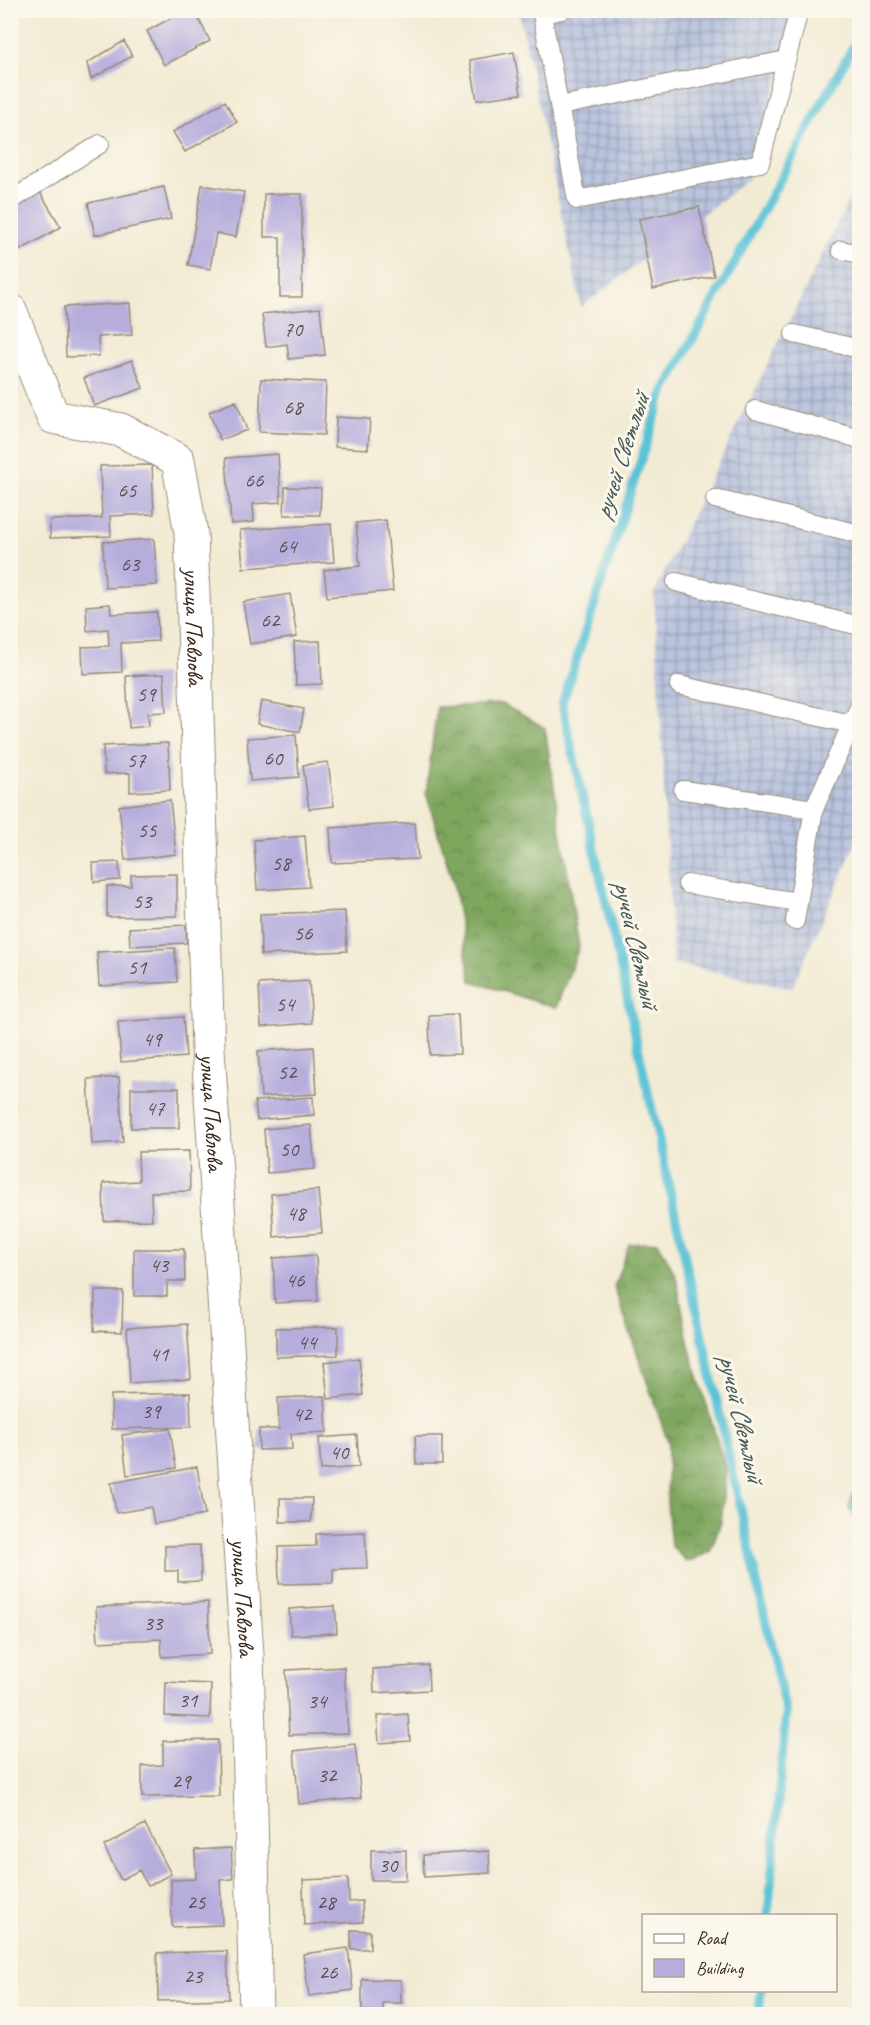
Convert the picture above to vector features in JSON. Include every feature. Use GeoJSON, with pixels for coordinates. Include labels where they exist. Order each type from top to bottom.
{"type":"FeatureCollection","features":[{"type":"Feature","properties":{"kind":"street","name":"улица Павлова"},"geometry":{"type":"LineString","coordinates":[[10,310],[53,417],[121,430],[178,460],[191,533],[208,1049],[247,1656],[256,2014]]}},
{"type":"Feature","properties":{"kind":"lane"},"geometry":{"type":"LineString","coordinates":[[562,10],[543,14],[577,200],[759,163],[799,10]]}},
{"type":"Feature","properties":{"kind":"lane"},"geometry":{"type":"LineString","coordinates":[[560,105],[786,60]]}},
{"type":"Feature","properties":{"kind":"lane"},"geometry":{"type":"LineString","coordinates":[[10,201],[100,144]]}},
{"type":"Feature","properties":{"kind":"lane"},"geometry":{"type":"LineString","coordinates":[[841,250],[860,254]]}},
{"type":"Feature","properties":{"kind":"lane"},"geometry":{"type":"LineString","coordinates":[[794,334],[860,349]]}},
{"type":"Feature","properties":{"kind":"lane"},"geometry":{"type":"LineString","coordinates":[[755,410],[860,439]]}},
{"type":"Feature","properties":{"kind":"lane"},"geometry":{"type":"LineString","coordinates":[[715,499],[860,534]]}},
{"type":"Feature","properties":{"kind":"lane"},"geometry":{"type":"LineString","coordinates":[[676,582],[860,626]]}},
{"type":"Feature","properties":{"kind":"lane"},"geometry":{"type":"LineString","coordinates":[[679,685],[851,724]]}},
{"type":"Feature","properties":{"kind":"lane"},"geometry":{"type":"LineString","coordinates":[[795,921],[814,808],[860,705]]}},
{"type":"Feature","properties":{"kind":"lane"},"geometry":{"type":"LineString","coordinates":[[683,790],[814,808]]}},
{"type":"Feature","properties":{"kind":"lane"},"geometry":{"type":"LineString","coordinates":[[687,884],[798,902]]}},
{"type":"Feature","properties":{"kind":"shaded area"},"geometry":{"type":"Polygon","coordinates":[[[519,11],[798,11],[749,179],[581,307],[519,11]]]}},
{"type":"Feature","properties":{"kind":"shaded area"},"geometry":{"type":"Polygon","coordinates":[[[859,180],[859,836],[792,988],[673,963],[654,593],[859,180]]]}},
{"type":"Feature","properties":{"kind":"green space"},"geometry":{"type":"Polygon","coordinates":[[[502,704],[545,728],[579,947],[556,1008],[471,981],[453,883],[426,793],[437,707],[502,704]]]}},
{"type":"Feature","properties":{"kind":"green space"},"geometry":{"type":"Polygon","coordinates":[[[658,1242],[676,1276],[689,1346],[726,1470],[721,1522],[710,1552],[687,1562],[671,1546],[667,1502],[668,1442],[614,1287],[629,1244],[658,1242]]]}},
{"type":"Feature","properties":{"kind":"water"},"geometry":{"type":"Polygon","coordinates":[[[859,1475],[859,1523],[849,1508],[859,1475]]]}},
{"type":"Feature","properties":{"kind":"building"},"geometry":{"type":"Polygon","coordinates":[[[186,10],[194,10],[210,41],[164,65],[147,31],[186,10]]]}},
{"type":"Feature","properties":{"kind":"building"},"geometry":{"type":"Polygon","coordinates":[[[124,41],[132,56],[91,79],[87,63],[124,41]]]}},
{"type":"Feature","properties":{"kind":"building"},"geometry":{"type":"Polygon","coordinates":[[[514,52],[521,94],[477,100],[470,60],[514,52]]]}},
{"type":"Feature","properties":{"kind":"building"},"geometry":{"type":"Polygon","coordinates":[[[225,101],[237,122],[185,152],[173,132],[225,101]]]}},
{"type":"Feature","properties":{"kind":"building"},"geometry":{"type":"Polygon","coordinates":[[[202,185],[244,192],[236,237],[216,233],[210,269],[188,265],[202,185]]]}},
{"type":"Feature","properties":{"kind":"building"},"geometry":{"type":"Polygon","coordinates":[[[164,187],[171,219],[95,235],[88,203],[164,187]]]}},
{"type":"Feature","properties":{"kind":"building"},"geometry":{"type":"Polygon","coordinates":[[[38,189],[61,227],[21,250],[10,233],[10,205],[38,189]]]}},
{"type":"Feature","properties":{"kind":"building"},"geometry":{"type":"Polygon","coordinates":[[[264,194],[302,194],[302,297],[280,297],[280,237],[264,237],[264,194]]]}},
{"type":"Feature","properties":{"kind":"building"},"geometry":{"type":"Polygon","coordinates":[[[699,207],[714,276],[653,289],[639,219],[699,207]]]}},
{"type":"Feature","properties":{"kind":"building"},"geometry":{"type":"Polygon","coordinates":[[[130,303],[132,335],[98,337],[99,356],[66,357],[64,307],[130,303]]]}},
{"type":"Feature","properties":{"kind":"building"},"geometry":{"type":"Polygon","coordinates":[[[320,308],[325,355],[289,359],[287,344],[266,347],[262,314],[320,308]]]}},
{"type":"Feature","properties":{"kind":"building"},"geometry":{"type":"Polygon","coordinates":[[[132,360],[143,388],[94,406],[84,378],[132,360]]]}},
{"type":"Feature","properties":{"kind":"building"},"geometry":{"type":"Polygon","coordinates":[[[261,379],[326,382],[324,435],[259,432],[261,379]]]}},
{"type":"Feature","properties":{"kind":"building"},"geometry":{"type":"Polygon","coordinates":[[[236,401],[247,430],[220,440],[209,412],[236,401]]]}},
{"type":"Feature","properties":{"kind":"building"},"geometry":{"type":"Polygon","coordinates":[[[336,417],[370,419],[368,449],[335,447],[336,417]]]}},
{"type":"Feature","properties":{"kind":"building"},"geometry":{"type":"Polygon","coordinates":[[[278,454],[281,502],[253,504],[254,522],[231,524],[226,458],[278,454]]]}},
{"type":"Feature","properties":{"kind":"building"},"geometry":{"type":"Polygon","coordinates":[[[152,465],[154,514],[110,516],[111,536],[50,538],[50,520],[102,518],[100,466],[152,465]]]}},
{"type":"Feature","properties":{"kind":"building"},"geometry":{"type":"Polygon","coordinates":[[[285,487],[321,488],[320,515],[284,515],[285,487]]]}},
{"type":"Feature","properties":{"kind":"building"},"geometry":{"type":"Polygon","coordinates":[[[386,520],[393,591],[327,597],[324,570],[360,566],[356,523],[386,520]]]}},
{"type":"Feature","properties":{"kind":"building"},"geometry":{"type":"Polygon","coordinates":[[[331,524],[334,562],[243,568],[240,530],[331,524]]]}},
{"type":"Feature","properties":{"kind":"building"},"geometry":{"type":"Polygon","coordinates":[[[154,539],[157,585],[105,588],[103,542],[154,539]]]}},
{"type":"Feature","properties":{"kind":"building"},"geometry":{"type":"Polygon","coordinates":[[[290,594],[297,637],[250,644],[243,602],[290,594]]]}},
{"type":"Feature","properties":{"kind":"building"},"geometry":{"type":"Polygon","coordinates":[[[110,604],[111,614],[157,612],[158,641],[121,643],[122,672],[83,674],[82,647],[109,646],[108,629],[87,631],[86,606],[110,604]]]}},
{"type":"Feature","properties":{"kind":"building"},"geometry":{"type":"Polygon","coordinates":[[[320,641],[322,684],[296,685],[294,642],[320,641]]]}},
{"type":"Feature","properties":{"kind":"building"},"geometry":{"type":"Polygon","coordinates":[[[164,674],[166,712],[148,713],[149,726],[129,728],[126,676],[164,674]]]}},
{"type":"Feature","properties":{"kind":"building"},"geometry":{"type":"Polygon","coordinates":[[[261,701],[304,709],[300,732],[257,724],[261,701]]]}},
{"type":"Feature","properties":{"kind":"building"},"geometry":{"type":"Polygon","coordinates":[[[296,735],[299,777],[250,781],[247,738],[296,735]]]}},
{"type":"Feature","properties":{"kind":"building"},"geometry":{"type":"Polygon","coordinates":[[[168,743],[170,790],[130,792],[130,773],[104,774],[103,746],[168,743]]]}},
{"type":"Feature","properties":{"kind":"building"},"geometry":{"type":"Polygon","coordinates":[[[328,762],[334,806],[309,809],[303,765],[328,762]]]}},
{"type":"Feature","properties":{"kind":"building"},"geometry":{"type":"Polygon","coordinates":[[[170,800],[176,854],[125,860],[119,806],[170,800]]]}},
{"type":"Feature","properties":{"kind":"building"},"geometry":{"type":"Polygon","coordinates":[[[415,823],[418,859],[332,863],[330,828],[415,823]]]}},
{"type":"Feature","properties":{"kind":"building"},"geometry":{"type":"Polygon","coordinates":[[[305,836],[309,887],[257,890],[254,840],[305,836]]]}},
{"type":"Feature","properties":{"kind":"building"},"geometry":{"type":"Polygon","coordinates":[[[119,862],[120,880],[94,882],[93,863],[119,862]]]}},
{"type":"Feature","properties":{"kind":"building"},"geometry":{"type":"Polygon","coordinates":[[[177,874],[177,916],[107,917],[107,886],[131,886],[131,875],[177,874]]]}},
{"type":"Feature","properties":{"kind":"building"},"geometry":{"type":"Polygon","coordinates":[[[345,911],[347,951],[261,955],[260,914],[345,911]]]}},
{"type":"Feature","properties":{"kind":"building"},"geometry":{"type":"Polygon","coordinates":[[[186,925],[187,943],[130,946],[129,928],[186,925]]]}},
{"type":"Feature","properties":{"kind":"building"},"geometry":{"type":"Polygon","coordinates":[[[175,948],[177,982],[99,986],[97,952],[175,948]]]}},
{"type":"Feature","properties":{"kind":"building"},"geometry":{"type":"Polygon","coordinates":[[[309,981],[312,1023],[261,1027],[259,984],[309,981]]]}},
{"type":"Feature","properties":{"kind":"building"},"geometry":{"type":"Polygon","coordinates":[[[458,1014],[460,1054],[430,1055],[429,1015],[458,1014]]]}},
{"type":"Feature","properties":{"kind":"building"},"geometry":{"type":"Polygon","coordinates":[[[183,1017],[186,1057],[121,1062],[118,1022],[183,1017]]]}},
{"type":"Feature","properties":{"kind":"building"},"geometry":{"type":"Polygon","coordinates":[[[314,1047],[317,1094],[261,1097],[258,1051],[314,1047]]]}},
{"type":"Feature","properties":{"kind":"building"},"geometry":{"type":"Polygon","coordinates":[[[119,1077],[123,1142],[92,1144],[88,1079],[119,1077]]]}},
{"type":"Feature","properties":{"kind":"building"},"geometry":{"type":"Polygon","coordinates":[[[131,1088],[179,1088],[179,1128],[131,1128],[131,1088]]]}},
{"type":"Feature","properties":{"kind":"building"},"geometry":{"type":"Polygon","coordinates":[[[313,1097],[314,1115],[257,1120],[255,1101],[313,1097]]]}},
{"type":"Feature","properties":{"kind":"building"},"geometry":{"type":"Polygon","coordinates":[[[311,1125],[315,1169],[267,1173],[264,1129],[311,1125]]]}},
{"type":"Feature","properties":{"kind":"building"},"geometry":{"type":"Polygon","coordinates":[[[189,1151],[190,1191],[151,1192],[152,1220],[104,1221],[103,1183],[139,1181],[138,1152],[189,1151]]]}},
{"type":"Feature","properties":{"kind":"building"},"geometry":{"type":"Polygon","coordinates":[[[318,1190],[322,1233],[274,1237],[271,1194],[318,1190]]]}},
{"type":"Feature","properties":{"kind":"building"},"geometry":{"type":"Polygon","coordinates":[[[134,1249],[184,1249],[185,1281],[167,1281],[167,1296],[134,1296],[134,1249]]]}},
{"type":"Feature","properties":{"kind":"building"},"geometry":{"type":"Polygon","coordinates":[[[316,1255],[318,1301],[275,1303],[273,1258],[316,1255]]]}},
{"type":"Feature","properties":{"kind":"building"},"geometry":{"type":"Polygon","coordinates":[[[95,1291],[123,1291],[122,1332],[94,1331],[95,1291]]]}},
{"type":"Feature","properties":{"kind":"building"},"geometry":{"type":"Polygon","coordinates":[[[187,1324],[191,1379],[130,1383],[127,1328],[187,1324]]]}},
{"type":"Feature","properties":{"kind":"building"},"geometry":{"type":"Polygon","coordinates":[[[338,1327],[338,1355],[276,1357],[276,1328],[338,1327]]]}},
{"type":"Feature","properties":{"kind":"building"},"geometry":{"type":"Polygon","coordinates":[[[359,1358],[363,1395],[328,1399],[324,1362],[359,1358]]]}},
{"type":"Feature","properties":{"kind":"building"},"geometry":{"type":"Polygon","coordinates":[[[190,1393],[191,1427],[112,1429],[111,1395],[190,1393]]]}},
{"type":"Feature","properties":{"kind":"building"},"geometry":{"type":"Polygon","coordinates":[[[325,1396],[327,1432],[291,1434],[292,1449],[259,1450],[259,1429],[279,1429],[278,1398],[325,1396]]]}},
{"type":"Feature","properties":{"kind":"building"},"geometry":{"type":"Polygon","coordinates":[[[170,1429],[176,1468],[127,1475],[122,1435],[170,1429]]]}},
{"type":"Feature","properties":{"kind":"building"},"geometry":{"type":"Polygon","coordinates":[[[357,1435],[359,1467],[321,1470],[319,1438],[357,1435]]]}},
{"type":"Feature","properties":{"kind":"building"},"geometry":{"type":"Polygon","coordinates":[[[415,1436],[442,1436],[442,1464],[416,1464],[415,1436]]]}},
{"type":"Feature","properties":{"kind":"building"},"geometry":{"type":"Polygon","coordinates":[[[197,1467],[205,1515],[154,1524],[151,1507],[116,1513],[111,1483],[197,1467]]]}},
{"type":"Feature","properties":{"kind":"building"},"geometry":{"type":"Polygon","coordinates":[[[280,1498],[312,1498],[311,1522],[280,1522],[280,1498]]]}},
{"type":"Feature","properties":{"kind":"building"},"geometry":{"type":"Polygon","coordinates":[[[365,1532],[367,1568],[333,1569],[333,1583],[279,1584],[278,1547],[316,1546],[316,1534],[365,1532]]]}},
{"type":"Feature","properties":{"kind":"building"},"geometry":{"type":"Polygon","coordinates":[[[200,1545],[201,1581],[178,1582],[178,1571],[165,1571],[165,1546],[200,1545]]]}},
{"type":"Feature","properties":{"kind":"building"},"geometry":{"type":"Polygon","coordinates":[[[208,1602],[210,1654],[162,1657],[161,1639],[98,1642],[96,1607],[208,1602]]]}},
{"type":"Feature","properties":{"kind":"building"},"geometry":{"type":"Polygon","coordinates":[[[335,1606],[337,1633],[291,1635],[289,1609],[335,1606]]]}},
{"type":"Feature","properties":{"kind":"building"},"geometry":{"type":"Polygon","coordinates":[[[428,1665],[429,1690],[374,1693],[373,1669],[428,1665]]]}},
{"type":"Feature","properties":{"kind":"building"},"geometry":{"type":"Polygon","coordinates":[[[344,1667],[348,1733],[289,1735],[286,1670],[344,1667]]]}},
{"type":"Feature","properties":{"kind":"building"},"geometry":{"type":"Polygon","coordinates":[[[166,1682],[211,1684],[210,1718],[165,1716],[166,1682]]]}},
{"type":"Feature","properties":{"kind":"building"},"geometry":{"type":"Polygon","coordinates":[[[408,1714],[410,1741],[379,1743],[377,1716],[408,1714]]]}},
{"type":"Feature","properties":{"kind":"building"},"geometry":{"type":"Polygon","coordinates":[[[218,1740],[219,1796],[142,1797],[142,1766],[163,1765],[163,1741],[218,1740]]]}},
{"type":"Feature","properties":{"kind":"building"},"geometry":{"type":"Polygon","coordinates":[[[355,1744],[361,1798],[299,1804],[294,1751],[355,1744]]]}},
{"type":"Feature","properties":{"kind":"building"},"geometry":{"type":"Polygon","coordinates":[[[145,1824],[171,1874],[148,1886],[139,1870],[121,1880],[104,1846],[145,1824]]]}},
{"type":"Feature","properties":{"kind":"building"},"geometry":{"type":"Polygon","coordinates":[[[231,1848],[233,1879],[220,1880],[222,1925],[172,1927],[171,1880],[196,1879],[195,1850],[231,1848]]]}},
{"type":"Feature","properties":{"kind":"building"},"geometry":{"type":"Polygon","coordinates":[[[371,1850],[406,1850],[406,1880],[371,1880],[371,1850]]]}},
{"type":"Feature","properties":{"kind":"building"},"geometry":{"type":"Polygon","coordinates":[[[489,1851],[490,1873],[424,1877],[423,1855],[489,1851]]]}},
{"type":"Feature","properties":{"kind":"building"},"geometry":{"type":"Polygon","coordinates":[[[348,1878],[349,1902],[362,1901],[363,1922],[304,1925],[303,1880],[348,1878]]]}},
{"type":"Feature","properties":{"kind":"building"},"geometry":{"type":"Polygon","coordinates":[[[351,1930],[370,1931],[370,1949],[351,1949],[351,1930]]]}},
{"type":"Feature","properties":{"kind":"building"},"geometry":{"type":"Polygon","coordinates":[[[348,1948],[353,1990],[309,1996],[303,1954],[348,1948]]]}},
{"type":"Feature","properties":{"kind":"building"},"geometry":{"type":"Polygon","coordinates":[[[227,1951],[229,1999],[158,2001],[157,1953],[227,1951]]]}},
{"type":"Feature","properties":{"kind":"building"},"geometry":{"type":"Polygon","coordinates":[[[362,1979],[401,1980],[401,2003],[383,2003],[383,2012],[362,2011],[362,1979]]]}},
{"type":"Feature","properties":{"kind":"waterway","name":"ручей Светлый"},"geometry":{"type":"LineString","coordinates":[[768,1914],[786,1713],[562,704],[662,395],[860,34]]}},
{"type":"Feature","properties":{"kind":"waterway","name":"ручей Светлый"},"geometry":{"type":"LineString","coordinates":[[759,2014],[761,1992]]}}]}
